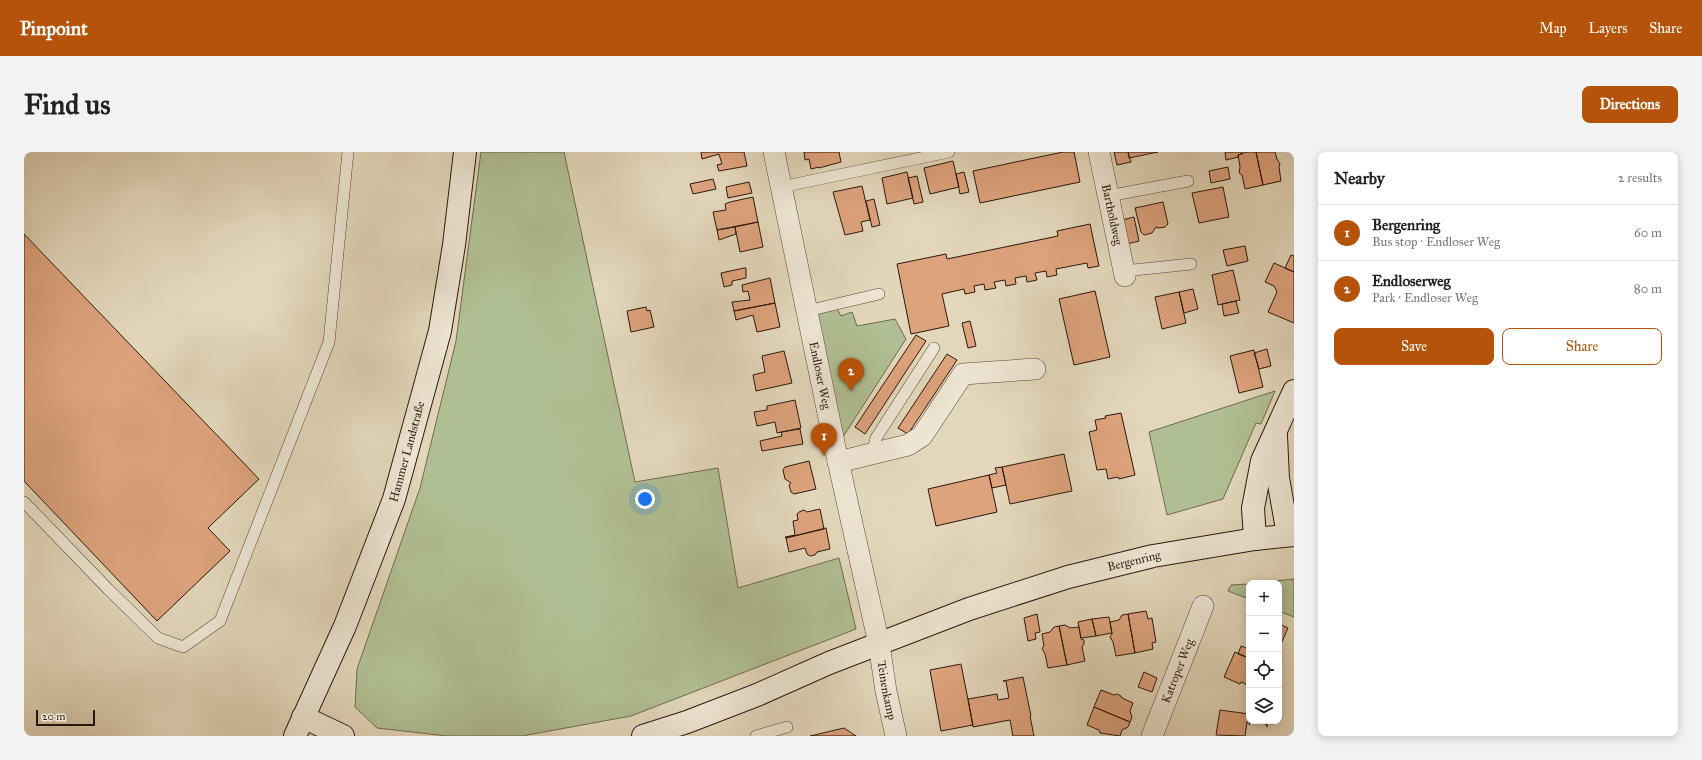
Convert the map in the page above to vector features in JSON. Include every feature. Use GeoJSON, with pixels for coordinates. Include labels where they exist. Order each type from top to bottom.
{"type":"FeatureCollection","features":[{"type":"Feature","properties":{"kind":"main road","name":"Hammer Landstraße"},"geometry":{"type":"LineString","coordinates":[[299,726],[345,626],[394,499],[440,331],[454,245],[465,152]]}},
{"type":"Feature","properties":{"kind":"main road"},"geometry":{"type":"LineString","coordinates":[[1255,539],[1253,508],[1262,461],[1294,391]]}},
{"type":"Feature","properties":{"kind":"main road"},"geometry":{"type":"LineString","coordinates":[[1276,431],[1278,478],[1291,535]]}},
{"type":"Feature","properties":{"kind":"main road","name":"Bergenring"},"geometry":{"type":"LineString","coordinates":[[643,736],[687,722],[750,698],[829,663],[969,609],[1068,577],[1153,556],[1255,539],[1291,535]]}},
{"type":"Feature","properties":{"kind":"main road"},"geometry":{"type":"LineString","coordinates":[[299,726],[343,736]]}},
{"type":"Feature","properties":{"kind":"street","name":"Endloser Weg"},"geometry":{"type":"LineString","coordinates":[[774,152],[838,462],[879,644]]}},
{"type":"Feature","properties":{"kind":"street","name":"Bartholdweg"},"geometry":{"type":"LineString","coordinates":[[1098,152],[1124,274]]}},
{"type":"Feature","properties":{"kind":"street"},"geometry":{"type":"LineString","coordinates":[[838,462],[908,444],[922,436],[964,374],[1035,369]]}},
{"type":"Feature","properties":{"kind":"street","name":"Katroper Weg"},"geometry":{"type":"LineString","coordinates":[[1152,736],[1203,606]]}},
{"type":"Feature","properties":{"kind":"street","name":"Teinenkamp"},"geometry":{"type":"LineString","coordinates":[[879,644],[886,692],[896,736]]}},
{"type":"Feature","properties":{"kind":"lane"},"geometry":{"type":"LineString","coordinates":[[24,502],[108,589],[158,638],[183,647],[220,621],[329,342],[348,152]]}},
{"type":"Feature","properties":{"kind":"lane"},"geometry":{"type":"LineString","coordinates":[[781,187],[949,152]]}},
{"type":"Feature","properties":{"kind":"lane"},"geometry":{"type":"LineString","coordinates":[[1108,196],[1188,181]]}},
{"type":"Feature","properties":{"kind":"lane"},"geometry":{"type":"LineString","coordinates":[[1124,274],[1192,264]]}},
{"type":"Feature","properties":{"kind":"lane"},"geometry":{"type":"LineString","coordinates":[[807,310],[879,294]]}},
{"type":"Feature","properties":{"kind":"lane"},"geometry":{"type":"LineString","coordinates":[[872,454],[876,438],[934,348]]}},
{"type":"Feature","properties":{"kind":"lane"},"geometry":{"type":"LineString","coordinates":[[756,736],[787,727]]}},
{"type":"Feature","properties":{"kind":"green space"},"geometry":{"type":"Polygon","coordinates":[[[481,152],[564,152],[635,482],[718,468],[738,588],[839,558],[856,629],[631,716],[522,736],[447,736],[377,728],[355,707],[357,669],[420,488],[456,341],[481,152]]]}},
{"type":"Feature","properties":{"kind":"green space"},"geometry":{"type":"Polygon","coordinates":[[[837,309],[841,316],[852,312],[857,326],[895,319],[906,339],[839,443],[814,315],[837,309]]]}},
{"type":"Feature","properties":{"kind":"green space"},"geometry":{"type":"Polygon","coordinates":[[[1275,391],[1261,424],[1256,423],[1223,499],[1167,515],[1149,432],[1275,391]]]}},
{"type":"Feature","properties":{"kind":"green space"},"geometry":{"type":"Polygon","coordinates":[[[1294,579],[1294,617],[1282,612],[1282,580],[1294,579]]]}},
{"type":"Feature","properties":{"kind":"green space"},"geometry":{"type":"Polygon","coordinates":[[[1246,584],[1246,598],[1228,591],[1231,585],[1246,584]]]}},
{"type":"Feature","properties":{"kind":"building"},"geometry":{"type":"Polygon","coordinates":[[[701,152],[744,152],[747,166],[719,171],[717,165],[722,164],[719,154],[702,159],[701,152]]]}},
{"type":"Feature","properties":{"kind":"building"},"geometry":{"type":"Polygon","coordinates":[[[804,152],[839,152],[841,162],[811,169],[809,159],[805,160],[804,152]]]}},
{"type":"Feature","properties":{"kind":"building"},"geometry":{"type":"Polygon","coordinates":[[[1063,152],[1074,152],[1080,182],[980,203],[973,171],[1063,152]]]}},
{"type":"Feature","properties":{"kind":"building"},"geometry":{"type":"Polygon","coordinates":[[[1114,152],[1128,152],[1131,162],[1117,165],[1114,152]]]}},
{"type":"Feature","properties":{"kind":"building"},"geometry":{"type":"Polygon","coordinates":[[[1128,152],[1158,152],[1129,158],[1128,152]]]}},
{"type":"Feature","properties":{"kind":"building"},"geometry":{"type":"Polygon","coordinates":[[[1225,152],[1242,152],[1242,154],[1238,155],[1238,157],[1226,160],[1225,152]]]}},
{"type":"Feature","properties":{"kind":"building"},"geometry":{"type":"Polygon","coordinates":[[[1247,152],[1256,152],[1263,185],[1245,189],[1242,175],[1239,173],[1240,167],[1238,155],[1247,152]]]}},
{"type":"Feature","properties":{"kind":"building"},"geometry":{"type":"Polygon","coordinates":[[[1256,152],[1275,152],[1280,164],[1281,181],[1263,185],[1256,152]]]}},
{"type":"Feature","properties":{"kind":"building"},"geometry":{"type":"Polygon","coordinates":[[[953,161],[959,187],[930,194],[924,168],[953,161]]]}},
{"type":"Feature","properties":{"kind":"building"},"geometry":{"type":"Polygon","coordinates":[[[1228,167],[1230,179],[1211,183],[1209,171],[1228,167]]]}},
{"type":"Feature","properties":{"kind":"building"},"geometry":{"type":"Polygon","coordinates":[[[907,172],[913,198],[887,204],[882,178],[907,172]]]}},
{"type":"Feature","properties":{"kind":"building"},"geometry":{"type":"Polygon","coordinates":[[[964,172],[969,192],[960,194],[956,174],[964,172]]]}},
{"type":"Feature","properties":{"kind":"building"},"geometry":{"type":"Polygon","coordinates":[[[917,176],[923,202],[914,204],[908,178],[917,176]]]}},
{"type":"Feature","properties":{"kind":"building"},"geometry":{"type":"Polygon","coordinates":[[[713,179],[716,189],[693,194],[690,184],[713,179]]]}},
{"type":"Feature","properties":{"kind":"building"},"geometry":{"type":"Polygon","coordinates":[[[749,182],[752,193],[728,198],[726,187],[749,182]]]}},
{"type":"Feature","properties":{"kind":"building"},"geometry":{"type":"Polygon","coordinates":[[[862,186],[870,220],[861,222],[863,231],[845,235],[833,192],[862,186]]]}},
{"type":"Feature","properties":{"kind":"building"},"geometry":{"type":"Polygon","coordinates":[[[1223,187],[1229,217],[1199,223],[1192,193],[1223,187]]]}},
{"type":"Feature","properties":{"kind":"building"},"geometry":{"type":"Polygon","coordinates":[[[753,197],[758,222],[717,230],[713,212],[726,210],[725,204],[730,202],[753,197]]]}},
{"type":"Feature","properties":{"kind":"building"},"geometry":{"type":"Polygon","coordinates":[[[874,199],[880,225],[872,227],[866,201],[874,199]]]}},
{"type":"Feature","properties":{"kind":"building"},"geometry":{"type":"Polygon","coordinates":[[[1163,202],[1168,224],[1165,227],[1156,227],[1152,233],[1144,235],[1141,232],[1135,208],[1163,202]]]}},
{"type":"Feature","properties":{"kind":"building"},"geometry":{"type":"Polygon","coordinates":[[[1134,217],[1139,241],[1127,244],[1122,220],[1134,217]]]}},
{"type":"Feature","properties":{"kind":"building"},"geometry":{"type":"Polygon","coordinates":[[[758,222],[763,247],[740,252],[735,227],[758,222]]]}},
{"type":"Feature","properties":{"kind":"building"},"geometry":{"type":"Polygon","coordinates":[[[1090,224],[1099,266],[1088,268],[1087,263],[1056,269],[1057,275],[1047,277],[1046,271],[1035,273],[1037,280],[1027,282],[1026,276],[1015,278],[1016,284],[1006,286],[1005,280],[994,282],[996,288],[985,290],[984,284],[974,286],[975,292],[965,294],[964,289],[942,294],[949,326],[911,334],[897,264],[946,254],[947,259],[1058,236],[1057,231],[1090,224]]]}},
{"type":"Feature","properties":{"kind":"building"},"geometry":{"type":"Polygon","coordinates":[[[735,227],[736,234],[719,240],[717,230],[735,227]]]}},
{"type":"Feature","properties":{"kind":"building"},"geometry":{"type":"Polygon","coordinates":[[[24,234],[259,479],[208,528],[230,551],[157,621],[24,481],[24,234]]]}},
{"type":"Feature","properties":{"kind":"building"},"geometry":{"type":"Polygon","coordinates":[[[1245,246],[1248,261],[1227,266],[1223,250],[1245,246]]]}},
{"type":"Feature","properties":{"kind":"building"},"geometry":{"type":"Polygon","coordinates":[[[1291,255],[1294,256],[1294,272],[1285,268],[1291,255]]]}},
{"type":"Feature","properties":{"kind":"building"},"geometry":{"type":"Polygon","coordinates":[[[1274,263],[1294,272],[1294,323],[1268,312],[1277,292],[1274,286],[1265,282],[1274,263]]]}},
{"type":"Feature","properties":{"kind":"building"},"geometry":{"type":"Polygon","coordinates":[[[746,268],[746,278],[732,281],[732,285],[724,287],[721,273],[746,268]]]}},
{"type":"Feature","properties":{"kind":"building"},"geometry":{"type":"Polygon","coordinates":[[[1233,270],[1240,300],[1218,305],[1212,275],[1233,270]]]}},
{"type":"Feature","properties":{"kind":"building"},"geometry":{"type":"Polygon","coordinates":[[[770,278],[775,303],[734,311],[732,302],[750,300],[748,291],[743,292],[742,285],[770,278]]]}},
{"type":"Feature","properties":{"kind":"building"},"geometry":{"type":"Polygon","coordinates":[[[1193,289],[1198,309],[1184,313],[1179,292],[1193,289]]]}},
{"type":"Feature","properties":{"kind":"building"},"geometry":{"type":"Polygon","coordinates":[[[1095,291],[1110,357],[1074,365],[1059,299],[1095,291]]]}},
{"type":"Feature","properties":{"kind":"building"},"geometry":{"type":"Polygon","coordinates":[[[1179,292],[1186,323],[1162,329],[1155,297],[1179,292]]]}},
{"type":"Feature","properties":{"kind":"building"},"geometry":{"type":"Polygon","coordinates":[[[1236,301],[1239,313],[1224,316],[1222,304],[1236,301]]]}},
{"type":"Feature","properties":{"kind":"building"},"geometry":{"type":"Polygon","coordinates":[[[775,303],[780,327],[757,332],[753,315],[736,320],[734,311],[775,303]]]}},
{"type":"Feature","properties":{"kind":"building"},"geometry":{"type":"Polygon","coordinates":[[[646,307],[647,311],[650,310],[654,327],[631,332],[627,311],[646,307]]]}},
{"type":"Feature","properties":{"kind":"building"},"geometry":{"type":"Polygon","coordinates":[[[970,321],[976,346],[968,348],[962,323],[970,321]]]}},
{"type":"Feature","properties":{"kind":"building"},"geometry":{"type":"Polygon","coordinates":[[[916,335],[926,341],[865,434],[855,427],[916,335]]]}},
{"type":"Feature","properties":{"kind":"building"},"geometry":{"type":"Polygon","coordinates":[[[1267,349],[1271,366],[1259,369],[1254,353],[1267,349]]]}},
{"type":"Feature","properties":{"kind":"building"},"geometry":{"type":"Polygon","coordinates":[[[1254,350],[1263,387],[1239,393],[1230,356],[1254,350]]]}},
{"type":"Feature","properties":{"kind":"building"},"geometry":{"type":"Polygon","coordinates":[[[784,351],[792,383],[756,391],[753,375],[765,372],[762,356],[784,351]]]}},
{"type":"Feature","properties":{"kind":"building"},"geometry":{"type":"Polygon","coordinates":[[[947,354],[957,360],[908,434],[898,428],[947,354]]]}},
{"type":"Feature","properties":{"kind":"building"},"geometry":{"type":"Polygon","coordinates":[[[795,400],[801,428],[777,433],[775,422],[757,426],[754,412],[767,410],[767,406],[795,400]]]}},
{"type":"Feature","properties":{"kind":"building"},"geometry":{"type":"Polygon","coordinates":[[[1121,413],[1135,475],[1119,479],[1118,477],[1108,479],[1106,469],[1097,470],[1089,432],[1097,430],[1095,420],[1106,418],[1105,416],[1121,413]]]}},
{"type":"Feature","properties":{"kind":"building"},"geometry":{"type":"Polygon","coordinates":[[[800,429],[803,444],[762,451],[760,441],[782,436],[781,432],[800,429]]]}},
{"type":"Feature","properties":{"kind":"building"},"geometry":{"type":"Polygon","coordinates":[[[1064,454],[1072,491],[1010,504],[1002,467],[1064,454]]]}},
{"type":"Feature","properties":{"kind":"building"},"geometry":{"type":"Polygon","coordinates":[[[809,461],[816,489],[794,494],[791,492],[789,485],[791,483],[785,479],[783,470],[785,467],[809,461]]]}},
{"type":"Feature","properties":{"kind":"building"},"geometry":{"type":"Polygon","coordinates":[[[1002,467],[1006,485],[992,488],[989,475],[997,473],[995,468],[1002,467]]]}},
{"type":"Feature","properties":{"kind":"building"},"geometry":{"type":"Polygon","coordinates":[[[989,475],[997,512],[936,526],[928,489],[989,475]]]}},
{"type":"Feature","properties":{"kind":"building"},"geometry":{"type":"Polygon","coordinates":[[[820,509],[824,529],[786,538],[785,537],[795,535],[793,521],[798,520],[797,514],[799,512],[804,510],[807,512],[820,509]]]}},
{"type":"Feature","properties":{"kind":"building"},"geometry":{"type":"Polygon","coordinates":[[[826,528],[830,549],[817,552],[815,555],[810,556],[807,554],[805,548],[789,552],[786,538],[826,528]]]}},
{"type":"Feature","properties":{"kind":"building"},"geometry":{"type":"Polygon","coordinates":[[[1146,611],[1148,619],[1152,618],[1156,642],[1152,643],[1153,649],[1135,653],[1128,614],[1146,611]]]}},
{"type":"Feature","properties":{"kind":"building"},"geometry":{"type":"Polygon","coordinates":[[[1037,614],[1040,632],[1035,633],[1036,639],[1028,641],[1024,618],[1037,614]]]}},
{"type":"Feature","properties":{"kind":"building"},"geometry":{"type":"Polygon","coordinates":[[[1128,614],[1135,653],[1116,656],[1113,642],[1110,637],[1112,634],[1110,622],[1119,620],[1122,615],[1128,614]]]}},
{"type":"Feature","properties":{"kind":"building"},"geometry":{"type":"Polygon","coordinates":[[[1109,617],[1112,633],[1096,636],[1092,619],[1109,617]]]}},
{"type":"Feature","properties":{"kind":"building"},"geometry":{"type":"Polygon","coordinates":[[[1092,619],[1096,636],[1081,638],[1078,622],[1092,619]]]}},
{"type":"Feature","properties":{"kind":"building"},"geometry":{"type":"Polygon","coordinates":[[[1065,625],[1070,628],[1079,627],[1081,639],[1084,640],[1082,647],[1085,661],[1067,665],[1059,626],[1065,625]]]}},
{"type":"Feature","properties":{"kind":"building"},"geometry":{"type":"Polygon","coordinates":[[[1282,625],[1288,628],[1282,641],[1282,625]]]}},
{"type":"Feature","properties":{"kind":"building"},"geometry":{"type":"Polygon","coordinates":[[[1059,626],[1067,665],[1048,668],[1042,648],[1044,646],[1042,634],[1050,632],[1054,627],[1059,626]]]}},
{"type":"Feature","properties":{"kind":"building"},"geometry":{"type":"Polygon","coordinates":[[[1241,646],[1246,648],[1246,657],[1238,654],[1241,646]]]}},
{"type":"Feature","properties":{"kind":"building"},"geometry":{"type":"Polygon","coordinates":[[[1235,652],[1246,657],[1246,684],[1241,682],[1240,684],[1224,677],[1235,652]]]}},
{"type":"Feature","properties":{"kind":"building"},"geometry":{"type":"Polygon","coordinates":[[[961,664],[973,725],[941,731],[930,670],[961,664]]]}},
{"type":"Feature","properties":{"kind":"building"},"geometry":{"type":"Polygon","coordinates":[[[1144,672],[1157,678],[1152,692],[1138,687],[1144,672]]]}},
{"type":"Feature","properties":{"kind":"building"},"geometry":{"type":"Polygon","coordinates":[[[1023,677],[1034,736],[1013,736],[1010,720],[973,727],[968,699],[997,694],[998,700],[1009,698],[1006,681],[1003,681],[1023,677]]]}},
{"type":"Feature","properties":{"kind":"building"},"geometry":{"type":"Polygon","coordinates":[[[1101,690],[1114,695],[1117,694],[1133,703],[1130,711],[1132,717],[1130,722],[1094,707],[1101,690]]]}},
{"type":"Feature","properties":{"kind":"building"},"geometry":{"type":"Polygon","coordinates":[[[1094,707],[1130,722],[1128,727],[1122,730],[1120,736],[1100,733],[1099,730],[1087,725],[1094,707]]]}},
{"type":"Feature","properties":{"kind":"building"},"geometry":{"type":"Polygon","coordinates":[[[1220,710],[1246,714],[1245,736],[1216,735],[1220,710]]]}},
{"type":"Feature","properties":{"kind":"building"},"geometry":{"type":"Polygon","coordinates":[[[844,728],[856,736],[810,736],[844,728]]]}},
{"type":"Feature","properties":{"kind":"place","name":"Endloserweg"},"geometry":{"type":"Point","coordinates":[851,391]}},
{"type":"Feature","properties":{"kind":"place","name":"Bergenring"},"geometry":{"type":"Point","coordinates":[824,456]}}]}
